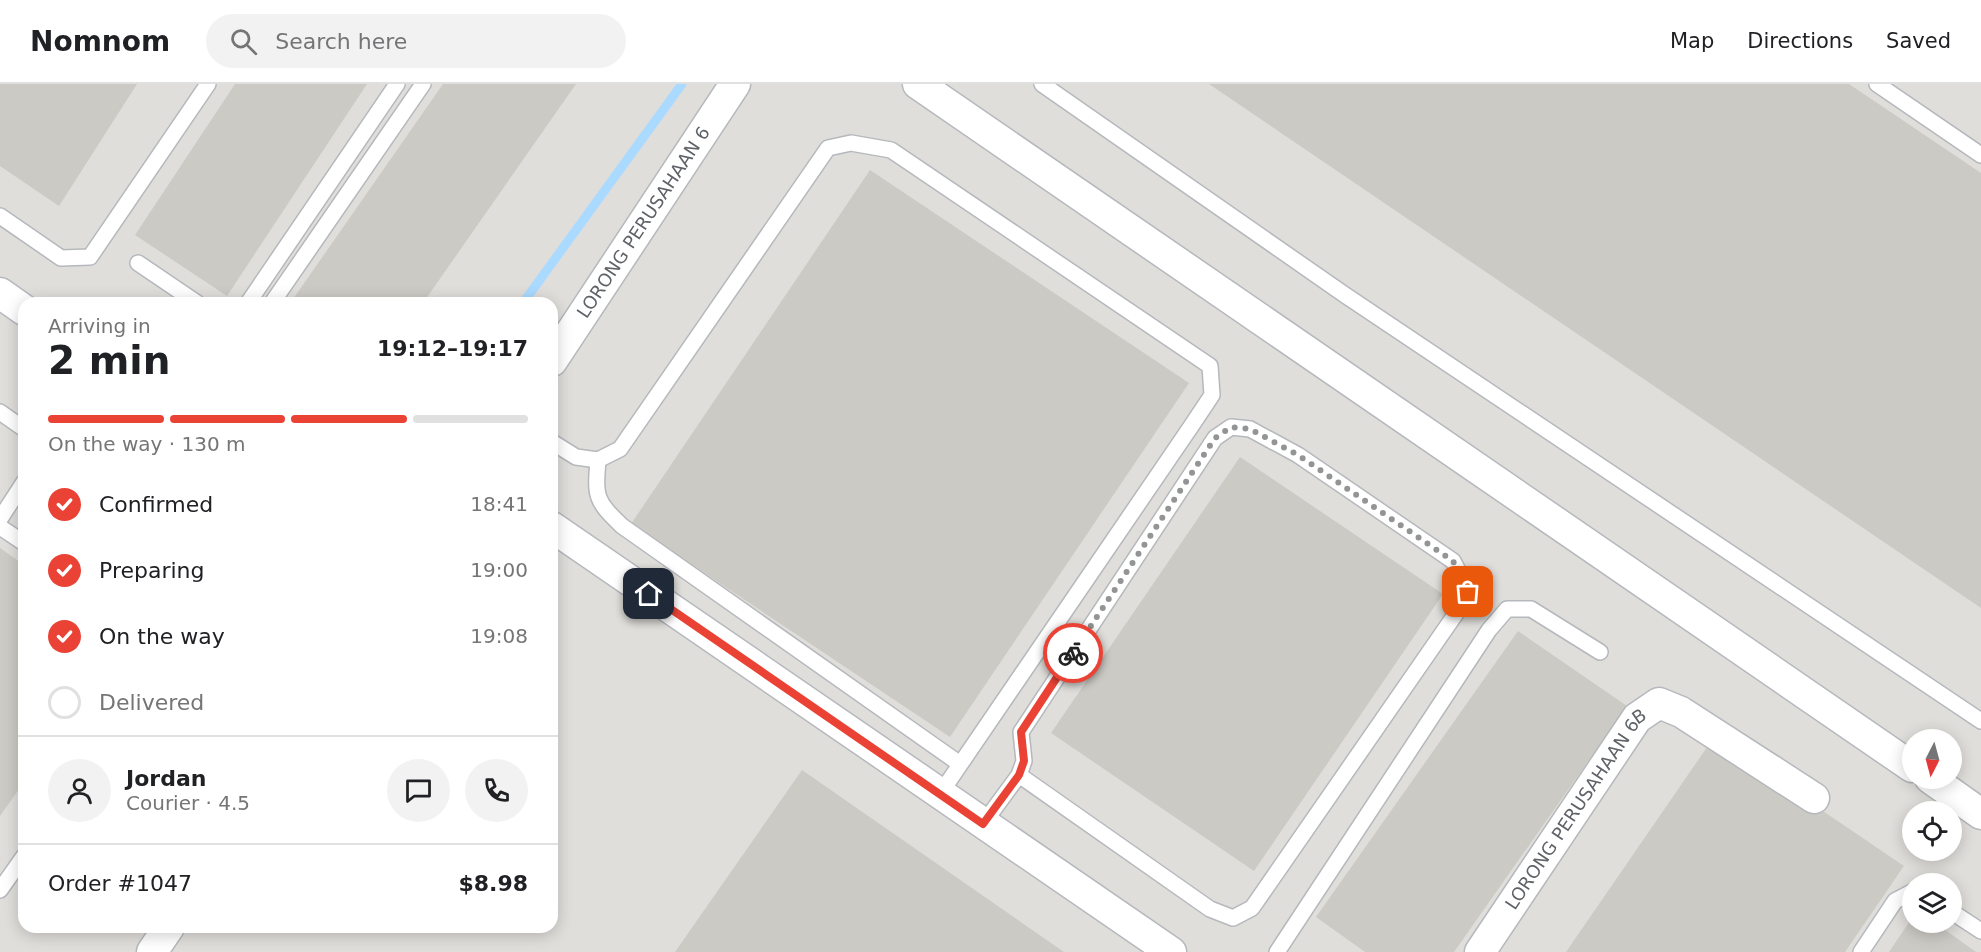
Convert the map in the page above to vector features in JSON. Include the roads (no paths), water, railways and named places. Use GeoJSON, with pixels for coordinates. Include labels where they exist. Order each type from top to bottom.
{"type":"FeatureCollection","features":[{"type":"Feature","properties":{"kind":"street","name":"LORONG PERUSAHAAN 6"},"geometry":{"type":"LineString","coordinates":[[558,352],[735,84]]}},
{"type":"Feature","properties":{"kind":"street"},"geometry":{"type":"LineString","coordinates":[[918,84],[1902,760]]}},
{"type":"Feature","properties":{"kind":"street"},"geometry":{"type":"LineString","coordinates":[[0,293],[18,306]]}},
{"type":"Feature","properties":{"kind":"street"},"geometry":{"type":"LineString","coordinates":[[558,531],[1170,952]]}},
{"type":"Feature","properties":{"kind":"street","name":"LORONG PERUSAHAAN 6B"},"geometry":{"type":"LineString","coordinates":[[1480,952],[1637,718],[1659,703],[1681,712],[1814,798]]}},
{"type":"Feature","properties":{"kind":"street"},"geometry":{"type":"LineString","coordinates":[[1946,789],[1981,814]]}},
{"type":"Feature","properties":{"kind":"lane"},"geometry":{"type":"LineString","coordinates":[[0,216],[62,258],[90,257],[208,84]]}},
{"type":"Feature","properties":{"kind":"lane"},"geometry":{"type":"LineString","coordinates":[[252,297],[397,84]]}},
{"type":"Feature","properties":{"kind":"lane"},"geometry":{"type":"LineString","coordinates":[[276,297],[423,84]]}},
{"type":"Feature","properties":{"kind":"lane"},"geometry":{"type":"LineString","coordinates":[[1042,84],[1346,295],[1981,721]]}},
{"type":"Feature","properties":{"kind":"lane"},"geometry":{"type":"LineString","coordinates":[[1876,84],[1981,155]]}},
{"type":"Feature","properties":{"kind":"lane"},"geometry":{"type":"LineString","coordinates":[[558,446],[576,458],[598,460],[620,449],[828,148],[852,143],[891,150],[1210,366],[1212,395],[940,794]]}},
{"type":"Feature","properties":{"kind":"lane"},"geometry":{"type":"LineString","coordinates":[[138,263],[188,297]]}},
{"type":"Feature","properties":{"kind":"lane"},"geometry":{"type":"LineString","coordinates":[[0,412],[18,425]]}},
{"type":"Feature","properties":{"kind":"lane"},"geometry":{"type":"LineString","coordinates":[[983,824],[1019,775],[1024,761],[1021,732],[1215,438],[1231,427],[1250,429],[1298,455],[1453,561],[1468,592],[1457,612],[1252,908],[1233,918],[1210,909],[1019,775]]}},
{"type":"Feature","properties":{"kind":"lane"},"geometry":{"type":"LineString","coordinates":[[598,460],[595,489],[604,509],[622,526],[960,764]]}},
{"type":"Feature","properties":{"kind":"lane"},"geometry":{"type":"LineString","coordinates":[[0,519],[18,491]]}},
{"type":"Feature","properties":{"kind":"lane"},"geometry":{"type":"LineString","coordinates":[[0,527],[18,539]]}},
{"type":"Feature","properties":{"kind":"lane"},"geometry":{"type":"LineString","coordinates":[[1277,952],[1489,630],[1507,609],[1531,609],[1600,652]]}},
{"type":"Feature","properties":{"kind":"lane"},"geometry":{"type":"LineString","coordinates":[[0,890],[18,864]]}},
{"type":"Feature","properties":{"kind":"lane"},"geometry":{"type":"LineString","coordinates":[[1861,952],[1895,901],[1902,897]]}},
{"type":"Feature","properties":{"kind":"lane"},"geometry":{"type":"LineString","coordinates":[[1962,919],[1981,931]]}},
{"type":"Feature","properties":{"kind":"waterway"},"geometry":{"type":"LineString","coordinates":[[527,297],[682,84]]}}]}
